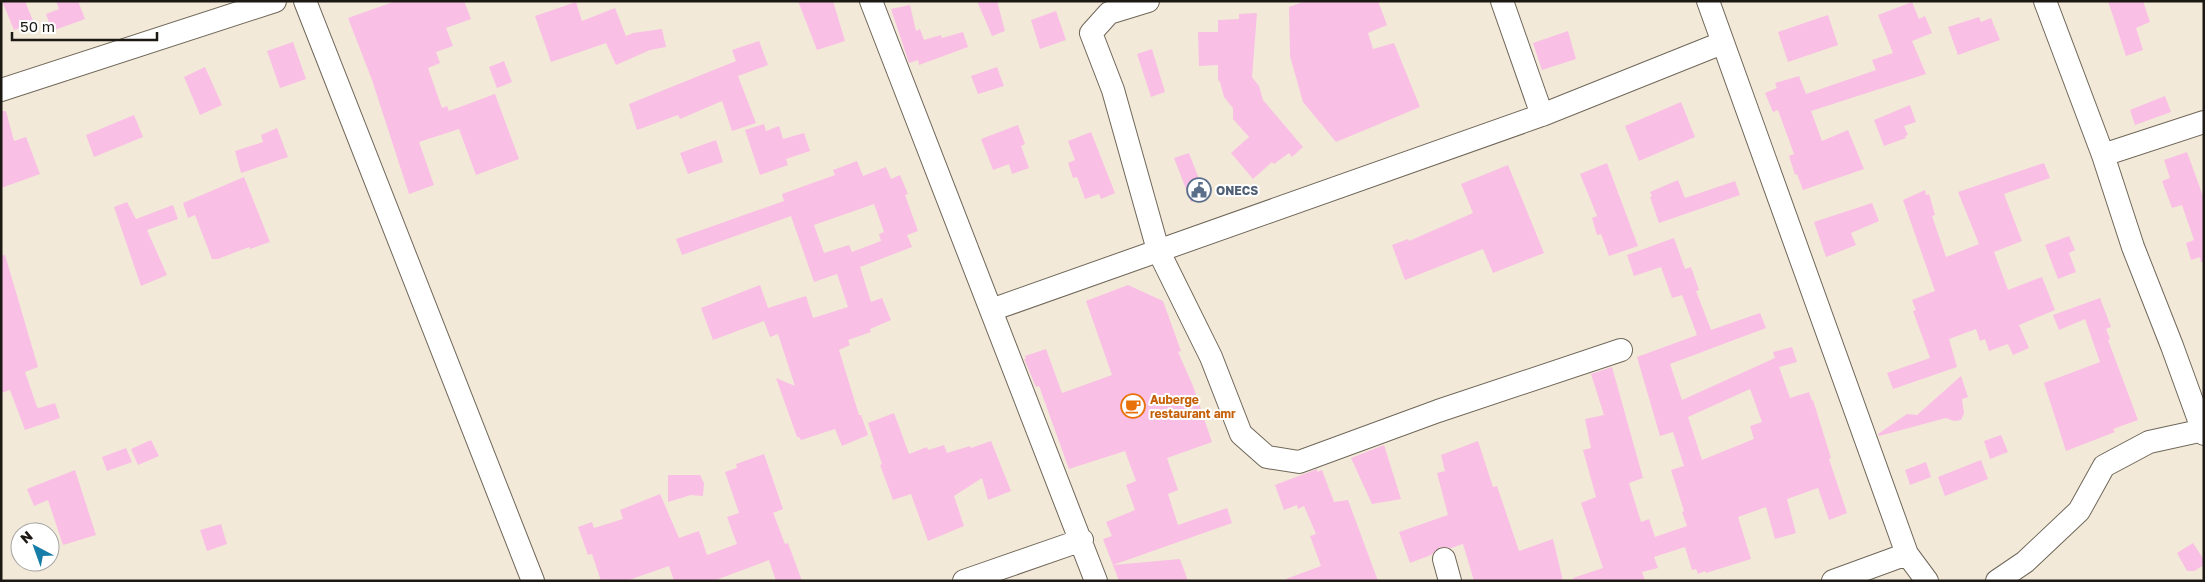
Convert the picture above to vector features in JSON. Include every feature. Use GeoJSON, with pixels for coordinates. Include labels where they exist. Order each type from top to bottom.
{"type":"FeatureCollection","features":[{"type":"Feature","properties":{"kind":"street"},"geometry":{"type":"LineString","coordinates":[[1,90],[275,1]]}},
{"type":"Feature","properties":{"kind":"street"},"geometry":{"type":"LineString","coordinates":[[305,1],[533,581]]}},
{"type":"Feature","properties":{"kind":"street"},"geometry":{"type":"LineString","coordinates":[[871,1],[1082,540],[1096,581]]}},
{"type":"Feature","properties":{"kind":"street"},"geometry":{"type":"LineString","coordinates":[[1148,1],[1109,13],[1091,33],[1113,90],[1158,250],[1211,357],[1241,434],[1267,457],[1299,462],[1438,411],[1620,350]]}},
{"type":"Feature","properties":{"kind":"street"},"geometry":{"type":"LineString","coordinates":[[1502,1],[1542,115]]}},
{"type":"Feature","properties":{"kind":"street"},"geometry":{"type":"LineString","coordinates":[[1708,1],[1907,554],[1927,581]]}},
{"type":"Feature","properties":{"kind":"street"},"geometry":{"type":"LineString","coordinates":[[1997,581],[2025,562],[2079,511],[2104,466],[2150,442],[2203,432],[2133,246],[2103,156],[2045,1]]}},
{"type":"Feature","properties":{"kind":"street"},"geometry":{"type":"LineString","coordinates":[[991,310],[1542,115],[1722,43]]}},
{"type":"Feature","properties":{"kind":"street"},"geometry":{"type":"LineString","coordinates":[[2103,156],[2204,122]]}},
{"type":"Feature","properties":{"kind":"street"},"geometry":{"type":"LineString","coordinates":[[964,581],[1082,540]]}},
{"type":"Feature","properties":{"kind":"street"},"geometry":{"type":"LineString","coordinates":[[1833,581],[1907,554]]}},
{"type":"Feature","properties":{"kind":"street"},"geometry":{"type":"LineString","coordinates":[[1444,559],[1450,581]]}},
{"type":"Feature","properties":{"kind":"building"},"geometry":{"type":"Polygon","coordinates":[[[2,1],[25,1],[34,23],[14,30],[2,1]]]}},
{"type":"Feature","properties":{"kind":"building"},"geometry":{"type":"Polygon","coordinates":[[[56,1],[78,1],[85,19],[52,31],[46,14],[59,9],[56,1]]]}},
{"type":"Feature","properties":{"kind":"building"},"geometry":{"type":"Polygon","coordinates":[[[396,1],[464,1],[471,19],[446,28],[453,46],[436,52],[440,63],[428,68],[442,108],[447,106],[449,111],[495,94],[519,159],[476,175],[459,129],[419,142],[434,185],[409,194],[372,80],[348,18],[396,1]]]}},
{"type":"Feature","properties":{"kind":"building"},"geometry":{"type":"Polygon","coordinates":[[[798,1],[833,1],[845,41],[817,50],[798,1]]]}},
{"type":"Feature","properties":{"kind":"building"},"geometry":{"type":"Polygon","coordinates":[[[977,1],[997,1],[1005,31],[992,36],[977,1]]]}},
{"type":"Feature","properties":{"kind":"building"},"geometry":{"type":"Polygon","coordinates":[[[1306,1],[1378,1],[1387,25],[1368,33],[1373,49],[1394,43],[1420,107],[1336,142],[1303,102],[1290,56],[1289,7],[1306,1]]]}},
{"type":"Feature","properties":{"kind":"building"},"geometry":{"type":"Polygon","coordinates":[[[2108,1],[2143,1],[2150,22],[2136,28],[2143,50],[2126,56],[2108,1]]]}},
{"type":"Feature","properties":{"kind":"building"},"geometry":{"type":"Polygon","coordinates":[[[576,2],[582,21],[615,8],[626,36],[633,33],[662,29],[666,47],[650,50],[616,65],[606,43],[551,62],[535,16],[576,2]]]}},
{"type":"Feature","properties":{"kind":"building"},"geometry":{"type":"Polygon","coordinates":[[[1912,2],[1919,19],[1925,16],[1932,33],[1912,41],[1926,74],[1811,111],[1822,141],[1848,130],[1864,169],[1803,190],[1797,174],[1795,175],[1789,156],[1794,154],[1778,110],[1773,112],[1765,93],[1777,88],[1775,83],[1799,76],[1806,94],[1876,70],[1872,60],[1893,53],[1878,15],[1912,2]]]}},
{"type":"Feature","properties":{"kind":"building"},"geometry":{"type":"Polygon","coordinates":[[[910,5],[916,31],[920,29],[924,40],[941,35],[942,38],[963,32],[968,47],[919,65],[918,60],[909,63],[891,9],[910,5]]]}},
{"type":"Feature","properties":{"kind":"building"},"geometry":{"type":"Polygon","coordinates":[[[1056,11],[1066,40],[1040,49],[1031,20],[1056,11]]]}},
{"type":"Feature","properties":{"kind":"building"},"geometry":{"type":"Polygon","coordinates":[[[1257,13],[1252,77],[1259,86],[1263,100],[1303,147],[1292,157],[1289,153],[1274,164],[1272,162],[1253,179],[1231,153],[1249,137],[1233,119],[1233,108],[1224,97],[1218,80],[1218,65],[1199,66],[1198,32],[1218,32],[1218,20],[1239,19],[1239,14],[1257,13]]]}},
{"type":"Feature","properties":{"kind":"building"},"geometry":{"type":"Polygon","coordinates":[[[1828,15],[1838,45],[1788,62],[1778,32],[1828,15]]]}},
{"type":"Feature","properties":{"kind":"building"},"geometry":{"type":"Polygon","coordinates":[[[1979,17],[1981,22],[1991,18],[2000,40],[1958,55],[1948,27],[1979,17]]]}},
{"type":"Feature","properties":{"kind":"building"},"geometry":{"type":"Polygon","coordinates":[[[1568,31],[1576,59],[1542,70],[1533,43],[1568,31]]]}},
{"type":"Feature","properties":{"kind":"building"},"geometry":{"type":"Polygon","coordinates":[[[759,41],[768,65],[738,76],[756,123],[732,131],[722,101],[680,119],[678,115],[637,130],[629,104],[736,61],[732,50],[759,41]]]}},
{"type":"Feature","properties":{"kind":"building"},"geometry":{"type":"Polygon","coordinates":[[[293,42],[306,79],[280,88],[267,51],[293,42]]]}},
{"type":"Feature","properties":{"kind":"building"},"geometry":{"type":"Polygon","coordinates":[[[1152,49],[1165,92],[1151,97],[1137,54],[1152,49]]]}},
{"type":"Feature","properties":{"kind":"building"},"geometry":{"type":"Polygon","coordinates":[[[504,61],[512,82],[497,88],[489,67],[504,61]]]}},
{"type":"Feature","properties":{"kind":"building"},"geometry":{"type":"Polygon","coordinates":[[[205,67],[222,105],[200,115],[184,77],[205,67]]]}},
{"type":"Feature","properties":{"kind":"building"},"geometry":{"type":"Polygon","coordinates":[[[997,67],[1004,86],[978,94],[971,76],[997,67]]]}},
{"type":"Feature","properties":{"kind":"building"},"geometry":{"type":"Polygon","coordinates":[[[2165,96],[2171,112],[2135,125],[2130,110],[2165,96]]]}},
{"type":"Feature","properties":{"kind":"building"},"geometry":{"type":"Polygon","coordinates":[[[1681,102],[1695,137],[1639,161],[1625,126],[1681,102]]]}},
{"type":"Feature","properties":{"kind":"building"},"geometry":{"type":"Polygon","coordinates":[[[1910,105],[1916,122],[1904,126],[1908,135],[1905,136],[1906,138],[1884,146],[1874,120],[1910,105]]]}},
{"type":"Feature","properties":{"kind":"building"},"geometry":{"type":"Polygon","coordinates":[[[1,111],[6,111],[14,141],[26,137],[40,174],[1,188],[1,111]]]}},
{"type":"Feature","properties":{"kind":"building"},"geometry":{"type":"Polygon","coordinates":[[[134,115],[143,137],[94,157],[86,135],[134,115]]]}},
{"type":"Feature","properties":{"kind":"building"},"geometry":{"type":"Polygon","coordinates":[[[764,124],[766,131],[779,126],[783,139],[804,133],[810,151],[786,159],[788,165],[760,175],[745,130],[764,124]]]}},
{"type":"Feature","properties":{"kind":"building"},"geometry":{"type":"Polygon","coordinates":[[[1018,125],[1025,144],[1021,146],[1029,168],[1012,174],[1009,164],[993,170],[981,139],[1018,125]]]}},
{"type":"Feature","properties":{"kind":"building"},"geometry":{"type":"Polygon","coordinates":[[[277,128],[288,157],[241,173],[235,151],[263,142],[261,135],[277,128]]]}},
{"type":"Feature","properties":{"kind":"building"},"geometry":{"type":"Polygon","coordinates":[[[1091,132],[1115,193],[1101,199],[1099,194],[1085,199],[1077,177],[1073,178],[1068,163],[1075,160],[1068,141],[1091,132]]]}},
{"type":"Feature","properties":{"kind":"building"},"geometry":{"type":"Polygon","coordinates":[[[716,140],[723,162],[688,174],[680,153],[716,140]]]}},
{"type":"Feature","properties":{"kind":"building"},"geometry":{"type":"Polygon","coordinates":[[[2187,152],[2204,199],[2204,262],[2201,262],[2200,257],[2191,260],[2186,243],[2194,240],[2182,205],[2172,208],[2162,181],[2170,178],[2164,160],[2187,152]]]}},
{"type":"Feature","properties":{"kind":"building"},"geometry":{"type":"Polygon","coordinates":[[[1189,153],[1206,197],[1191,202],[1174,158],[1189,153]]]}},
{"type":"Feature","properties":{"kind":"building"},"geometry":{"type":"Polygon","coordinates":[[[857,161],[863,176],[886,167],[891,179],[900,175],[908,194],[905,195],[918,231],[907,235],[912,247],[860,267],[871,302],[882,298],[891,320],[870,329],[871,332],[848,340],[850,345],[839,350],[859,415],[861,415],[868,435],[842,446],[835,429],[801,440],[797,437],[776,378],[795,386],[778,334],[770,337],[764,321],[713,340],[701,308],[760,285],[768,308],[806,296],[813,318],[848,307],[837,274],[814,282],[791,216],[682,255],[676,239],[784,201],[782,194],[835,175],[833,170],[857,161]],[[874,204],[814,225],[824,253],[849,245],[852,252],[881,241],[879,234],[884,232],[874,204]]]}},
{"type":"Feature","properties":{"kind":"building"},"geometry":{"type":"Polygon","coordinates":[[[1607,163],[1638,246],[1609,256],[1601,234],[1597,235],[1592,218],[1597,216],[1580,174],[1607,163]]]}},
{"type":"Feature","properties":{"kind":"building"},"geometry":{"type":"Polygon","coordinates":[[[2044,163],[2050,178],[2004,194],[2022,241],[1994,252],[2008,290],[2042,277],[2055,310],[2019,325],[2029,348],[2013,355],[2008,344],[1989,351],[1985,339],[1980,341],[1976,329],[1949,339],[1957,367],[1893,389],[1887,373],[1930,358],[1913,311],[1916,310],[1912,300],[1935,291],[1903,200],[1925,190],[1926,195],[1929,194],[1935,215],[1932,216],[1946,257],[1979,244],[1958,192],[2044,163]]]}},
{"type":"Feature","properties":{"kind":"building"},"geometry":{"type":"Polygon","coordinates":[[[1508,165],[1544,253],[1493,273],[1483,249],[1405,280],[1392,245],[1408,239],[1409,241],[1473,213],[1461,184],[1508,165]]]}},
{"type":"Feature","properties":{"kind":"building"},"geometry":{"type":"Polygon","coordinates":[[[244,177],[270,242],[250,249],[249,247],[218,259],[212,259],[195,215],[188,218],[183,203],[244,177]]]}},
{"type":"Feature","properties":{"kind":"building"},"geometry":{"type":"Polygon","coordinates":[[[1678,180],[1685,198],[1735,181],[1740,195],[1659,223],[1650,192],[1678,180]]]}},
{"type":"Feature","properties":{"kind":"building"},"geometry":{"type":"Polygon","coordinates":[[[127,202],[136,219],[173,205],[178,219],[147,230],[167,275],[141,286],[114,207],[127,202]]]}},
{"type":"Feature","properties":{"kind":"building"},"geometry":{"type":"Polygon","coordinates":[[[1872,203],[1879,221],[1851,233],[1856,245],[1826,257],[1814,222],[1872,203]]]}},
{"type":"Feature","properties":{"kind":"building"},"geometry":{"type":"Polygon","coordinates":[[[2069,236],[2075,250],[2069,253],[2076,272],[2058,279],[2045,245],[2069,236]]]}},
{"type":"Feature","properties":{"kind":"building"},"geometry":{"type":"Polygon","coordinates":[[[1674,238],[1685,269],[1691,267],[1699,290],[1696,291],[1711,330],[1760,313],[1766,328],[1670,364],[1682,400],[1775,358],[1773,352],[1792,347],[1797,362],[1779,367],[1790,398],[1809,392],[1813,400],[1831,458],[1829,459],[1847,513],[1829,520],[1818,488],[1787,499],[1796,533],[1775,539],[1766,507],[1738,517],[1751,559],[1698,574],[1696,569],[1692,570],[1685,547],[1654,557],[1658,568],[1642,572],[1645,581],[1574,581],[1573,578],[1603,568],[1581,503],[1596,497],[1583,450],[1591,448],[1585,419],[1604,415],[1591,374],[1612,367],[1643,478],[1629,483],[1641,522],[1649,519],[1655,537],[1687,526],[1671,470],[1684,466],[1673,432],[1660,436],[1637,357],[1697,335],[1682,295],[1672,298],[1661,267],[1634,276],[1627,255],[1674,238]],[[1750,389],[1688,417],[1702,460],[1754,439],[1750,426],[1762,422],[1750,389]]]}},
{"type":"Feature","properties":{"kind":"building"},"geometry":{"type":"Polygon","coordinates":[[[5,255],[38,367],[25,372],[37,407],[55,403],[60,418],[25,430],[10,390],[1,393],[1,256],[5,255]]]}},
{"type":"Feature","properties":{"kind":"building"},"geometry":{"type":"Polygon","coordinates":[[[1128,285],[1163,301],[1181,351],[1178,352],[1193,386],[1212,442],[1167,458],[1178,490],[1168,494],[1178,525],[1227,508],[1232,523],[1113,565],[1180,559],[1188,581],[1119,581],[1103,539],[1112,536],[1106,522],[1135,510],[1126,485],[1136,481],[1125,451],[1069,469],[1039,386],[1036,387],[1024,359],[1026,359],[1025,356],[1046,349],[1062,393],[1112,375],[1086,301],[1128,285]]]}},
{"type":"Feature","properties":{"kind":"building"},"geometry":{"type":"Polygon","coordinates":[[[2100,298],[2111,327],[2106,329],[2110,339],[2108,340],[2138,420],[2113,429],[2115,432],[2066,451],[2044,383],[2100,362],[2085,319],[2059,330],[2053,315],[2100,298]]]}},
{"type":"Feature","properties":{"kind":"building"},"geometry":{"type":"Polygon","coordinates":[[[1961,376],[1968,397],[1962,399],[1964,413],[1961,420],[1954,421],[1946,418],[1879,436],[1878,434],[1907,414],[1917,415],[1961,376]]]}},
{"type":"Feature","properties":{"kind":"building"},"geometry":{"type":"Polygon","coordinates":[[[894,413],[909,454],[927,447],[928,450],[944,445],[947,453],[991,441],[1011,491],[988,500],[982,478],[954,496],[964,526],[928,541],[911,494],[893,500],[880,465],[882,464],[868,423],[894,413]]]}},
{"type":"Feature","properties":{"kind":"building"},"geometry":{"type":"Polygon","coordinates":[[[2001,435],[2008,452],[1990,459],[1984,441],[2001,435]]]}},
{"type":"Feature","properties":{"kind":"building"},"geometry":{"type":"Polygon","coordinates":[[[151,440],[159,456],[138,465],[131,449],[151,440]]]}},
{"type":"Feature","properties":{"kind":"building"},"geometry":{"type":"Polygon","coordinates":[[[1478,441],[1493,487],[1497,486],[1519,551],[1553,539],[1563,581],[1474,581],[1463,544],[1451,548],[1440,547],[1431,555],[1410,563],[1399,532],[1448,515],[1437,473],[1445,471],[1441,455],[1478,441]]]}},
{"type":"Feature","properties":{"kind":"building"},"geometry":{"type":"Polygon","coordinates":[[[1384,445],[1401,499],[1372,504],[1351,458],[1384,445]]]}},
{"type":"Feature","properties":{"kind":"building"},"geometry":{"type":"Polygon","coordinates":[[[126,448],[132,462],[107,471],[102,457],[126,448]]]}},
{"type":"Feature","properties":{"kind":"building"},"geometry":{"type":"Polygon","coordinates":[[[764,454],[783,509],[773,513],[785,544],[788,543],[802,581],[776,581],[769,560],[713,581],[674,581],[669,566],[626,581],[601,581],[592,554],[588,555],[578,527],[592,522],[594,528],[623,519],[620,510],[660,494],[679,538],[699,531],[707,555],[737,544],[727,517],[739,513],[725,472],[737,468],[736,464],[764,454]]]}},
{"type":"Feature","properties":{"kind":"building"},"geometry":{"type":"Polygon","coordinates":[[[1981,460],[1988,479],[1945,496],[1938,477],[1981,460]]]}},
{"type":"Feature","properties":{"kind":"building"},"geometry":{"type":"Polygon","coordinates":[[[1926,462],[1931,477],[1910,485],[1905,470],[1926,462]]]}},
{"type":"Feature","properties":{"kind":"building"},"geometry":{"type":"Polygon","coordinates":[[[1317,469],[1317,472],[1322,470],[1334,502],[1348,500],[1378,581],[1286,581],[1286,579],[1321,566],[1310,536],[1316,534],[1304,506],[1298,509],[1297,505],[1284,510],[1275,485],[1317,469]]]}},
{"type":"Feature","properties":{"kind":"building"},"geometry":{"type":"Polygon","coordinates":[[[75,470],[96,535],[63,545],[60,536],[60,522],[55,522],[48,500],[34,506],[27,489],[75,470]]]}},
{"type":"Feature","properties":{"kind":"building"},"geometry":{"type":"Polygon","coordinates":[[[668,475],[700,475],[704,483],[703,496],[691,495],[668,502],[668,475]]]}},
{"type":"Feature","properties":{"kind":"building"},"geometry":{"type":"Polygon","coordinates":[[[221,524],[227,544],[207,551],[200,530],[221,524]]]}},
{"type":"Feature","properties":{"kind":"building"},"geometry":{"type":"Polygon","coordinates":[[[2193,543],[2204,560],[2204,565],[2194,571],[2187,571],[2177,553],[2193,543]]]}},
{"type":"Feature","properties":{"kind":"place","name":"ONECS"},"geometry":{"type":"Point","coordinates":[1199,190]}},
{"type":"Feature","properties":{"kind":"place","name":"Auberge restaurant amr"},"geometry":{"type":"Point","coordinates":[1133,406]}}]}
